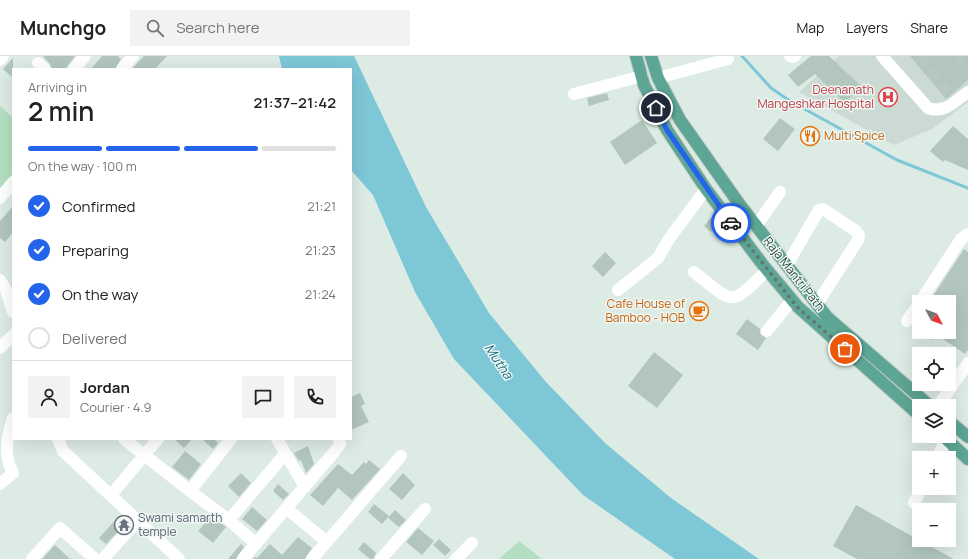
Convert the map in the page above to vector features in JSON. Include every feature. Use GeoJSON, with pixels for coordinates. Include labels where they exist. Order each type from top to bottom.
{"type":"FeatureCollection","features":[{"type":"Feature","properties":{"kind":"main road","name":"Raja Mantri Path"},"geometry":{"type":"LineString","coordinates":[[636,56],[644,85],[667,130],[706,189],[767,270],[798,308],[912,409]]}},
{"type":"Feature","properties":{"kind":"main road","name":"Raja Mantri Path"},"geometry":{"type":"LineString","coordinates":[[651,56],[658,78],[680,120],[756,226],[817,304],[828,317],[922,399]]}},
{"type":"Feature","properties":{"kind":"main road"},"geometry":{"type":"LineString","coordinates":[[868,370],[876,360]]}},
{"type":"Feature","properties":{"kind":"main road"},"geometry":{"type":"LineString","coordinates":[[956,428],[968,437]]}},
{"type":"Feature","properties":{"kind":"main road"},"geometry":{"type":"LineString","coordinates":[[950,443],[968,459]]}},
{"type":"Feature","properties":{"kind":"street"},"geometry":{"type":"LineString","coordinates":[[0,60],[3,56]]}},
{"type":"Feature","properties":{"kind":"street"},"geometry":{"type":"LineString","coordinates":[[75,68],[85,56]]}},
{"type":"Feature","properties":{"kind":"street"},"geometry":{"type":"LineString","coordinates":[[123,68],[134,56]]}},
{"type":"Feature","properties":{"kind":"street"},"geometry":{"type":"LineString","coordinates":[[790,56],[792,58],[795,56]]}},
{"type":"Feature","properties":{"kind":"street"},"geometry":{"type":"LineString","coordinates":[[882,56],[928,108],[935,111],[945,109],[968,92]]}},
{"type":"Feature","properties":{"kind":"street"},"geometry":{"type":"LineString","coordinates":[[658,78],[728,60]]}},
{"type":"Feature","properties":{"kind":"street"},"geometry":{"type":"LineString","coordinates":[[574,94],[642,76]]}},
{"type":"Feature","properties":{"kind":"street"},"geometry":{"type":"LineString","coordinates":[[951,95],[956,93],[968,83]]}},
{"type":"Feature","properties":{"kind":"street"},"geometry":{"type":"LineString","coordinates":[[0,198],[12,183]]}},
{"type":"Feature","properties":{"kind":"street"},"geometry":{"type":"LineString","coordinates":[[618,290],[658,258],[669,239],[706,189]]}},
{"type":"Feature","properties":{"kind":"street"},"geometry":{"type":"LineString","coordinates":[[756,226],[780,192]]}},
{"type":"Feature","properties":{"kind":"street"},"geometry":{"type":"LineString","coordinates":[[787,265],[819,210],[823,209],[859,234],[858,240],[817,304]]}},
{"type":"Feature","properties":{"kind":"street"},"geometry":{"type":"LineString","coordinates":[[924,295],[961,239],[968,234]]}},
{"type":"Feature","properties":{"kind":"street"},"geometry":{"type":"LineString","coordinates":[[694,272],[722,295],[730,298],[737,298],[767,270]]}},
{"type":"Feature","properties":{"kind":"street"},"geometry":{"type":"LineString","coordinates":[[0,280],[6,290],[12,309]]}},
{"type":"Feature","properties":{"kind":"street"},"geometry":{"type":"LineString","coordinates":[[767,331],[792,300]]}},
{"type":"Feature","properties":{"kind":"street"},"geometry":{"type":"LineString","coordinates":[[907,321],[912,314]]}},
{"type":"Feature","properties":{"kind":"street"},"geometry":{"type":"LineString","coordinates":[[0,348],[12,335]]}},
{"type":"Feature","properties":{"kind":"street"},"geometry":{"type":"LineString","coordinates":[[943,399],[968,363]]}},
{"type":"Feature","properties":{"kind":"street"},"geometry":{"type":"LineString","coordinates":[[0,484],[13,473],[7,456],[7,436],[12,421]]}},
{"type":"Feature","properties":{"kind":"street"},"geometry":{"type":"LineString","coordinates":[[58,440],[63,451],[179,559]]}},
{"type":"Feature","properties":{"kind":"street"},"geometry":{"type":"LineString","coordinates":[[125,440],[229,520],[256,544]]}},
{"type":"Feature","properties":{"kind":"street"},"geometry":{"type":"LineString","coordinates":[[111,495],[157,440]]}},
{"type":"Feature","properties":{"kind":"street"},"geometry":{"type":"LineString","coordinates":[[190,491],[230,440]]}},
{"type":"Feature","properties":{"kind":"street"},"geometry":{"type":"LineString","coordinates":[[278,440],[305,487]]}},
{"type":"Feature","properties":{"kind":"street"},"geometry":{"type":"LineString","coordinates":[[243,559],[335,451],[340,444],[339,440]]}},
{"type":"Feature","properties":{"kind":"street"},"geometry":{"type":"LineString","coordinates":[[229,520],[286,454]]}},
{"type":"Feature","properties":{"kind":"street"},"geometry":{"type":"LineString","coordinates":[[312,559],[401,456]]}},
{"type":"Feature","properties":{"kind":"street"},"geometry":{"type":"LineString","coordinates":[[286,508],[327,542]]}},
{"type":"Feature","properties":{"kind":"street"},"geometry":{"type":"LineString","coordinates":[[381,559],[425,509]]}},
{"type":"Feature","properties":{"kind":"street"},"geometry":{"type":"LineString","coordinates":[[103,559],[138,520]]}},
{"type":"Feature","properties":{"kind":"street"},"geometry":{"type":"LineString","coordinates":[[32,559],[60,528],[95,559]]}},
{"type":"Feature","properties":{"kind":"street"},"geometry":{"type":"LineString","coordinates":[[456,559],[472,543]]}},
{"type":"Feature","properties":{"kind":"shaded area","name":"Deenanath Mangeshkar Hospital"},"geometry":{"type":"Polygon","coordinates":[[[839,56],[968,56],[968,102],[932,129],[894,145],[799,92],[839,56]]]}},
{"type":"Feature","properties":{"kind":"green space"},"geometry":{"type":"Polygon","coordinates":[[[0,106],[12,117],[12,174],[0,189],[0,106]]]}},
{"type":"Feature","properties":{"kind":"green space"},"geometry":{"type":"Polygon","coordinates":[[[519,541],[542,559],[499,559],[519,541]]]}},
{"type":"Feature","properties":{"kind":"water","name":"Mutha"},"geometry":{"type":"Polygon","coordinates":[[[279,56],[354,56],[426,207],[489,313],[546,382],[605,443],[671,498],[759,559],[675,559],[583,495],[454,359],[415,292],[373,195],[352,171],[352,68],[282,68],[279,56]]]}},
{"type":"Feature","properties":{"kind":"building"},"geometry":{"type":"Polygon","coordinates":[[[43,56],[75,56],[66,68],[52,68],[43,56]]]}},
{"type":"Feature","properties":{"kind":"building"},"geometry":{"type":"Polygon","coordinates":[[[102,56],[118,56],[121,59],[116,68],[92,68],[102,56]]]}},
{"type":"Feature","properties":{"kind":"building"},"geometry":{"type":"Polygon","coordinates":[[[144,56],[167,56],[156,68],[133,68],[144,56]]]}},
{"type":"Feature","properties":{"kind":"building"},"geometry":{"type":"Polygon","coordinates":[[[811,56],[829,56],[861,86],[845,103],[815,74],[798,87],[788,75],[811,56]]]}},
{"type":"Feature","properties":{"kind":"building"},"geometry":{"type":"Polygon","coordinates":[[[910,56],[968,56],[968,80],[946,99],[910,56]]]}},
{"type":"Feature","properties":{"kind":"building"},"geometry":{"type":"Polygon","coordinates":[[[13,58],[12,77],[3,69],[13,58]]]}},
{"type":"Feature","properties":{"kind":"building"},"geometry":{"type":"Polygon","coordinates":[[[607,93],[609,100],[589,106],[587,98],[607,93]]]}},
{"type":"Feature","properties":{"kind":"building"},"geometry":{"type":"Polygon","coordinates":[[[780,118],[795,129],[778,151],[763,139],[780,118]]]}},
{"type":"Feature","properties":{"kind":"building"},"geometry":{"type":"Polygon","coordinates":[[[642,120],[657,143],[625,165],[610,142],[642,120]]]}},
{"type":"Feature","properties":{"kind":"building"},"geometry":{"type":"Polygon","coordinates":[[[953,126],[968,139],[968,170],[945,160],[943,162],[930,151],[953,126]]]}},
{"type":"Feature","properties":{"kind":"building"},"geometry":{"type":"Polygon","coordinates":[[[12,207],[12,233],[5,242],[0,238],[0,221],[12,207]]]}},
{"type":"Feature","properties":{"kind":"building"},"geometry":{"type":"Polygon","coordinates":[[[715,213],[720,221],[711,232],[704,226],[715,213]]]}},
{"type":"Feature","properties":{"kind":"building"},"geometry":{"type":"Polygon","coordinates":[[[964,249],[968,252],[968,350],[965,354],[943,339],[956,339],[956,295],[934,295],[964,249]]]}},
{"type":"Feature","properties":{"kind":"building"},"geometry":{"type":"Polygon","coordinates":[[[605,252],[616,263],[603,277],[592,266],[605,252]]]}},
{"type":"Feature","properties":{"kind":"building"},"geometry":{"type":"Polygon","coordinates":[[[747,319],[760,329],[760,334],[766,338],[758,350],[736,334],[747,319]]]}},
{"type":"Feature","properties":{"kind":"building"},"geometry":{"type":"Polygon","coordinates":[[[654,352],[683,375],[657,408],[628,386],[654,352]]]}},
{"type":"Feature","properties":{"kind":"building"},"geometry":{"type":"Polygon","coordinates":[[[360,393],[365,404],[361,406],[369,422],[352,430],[352,397],[360,393]]]}},
{"type":"Feature","properties":{"kind":"building"},"geometry":{"type":"Polygon","coordinates":[[[175,440],[191,440],[184,448],[175,440]]]}},
{"type":"Feature","properties":{"kind":"building"},"geometry":{"type":"Polygon","coordinates":[[[203,440],[215,440],[218,443],[213,449],[203,440]]]}},
{"type":"Feature","properties":{"kind":"building"},"geometry":{"type":"Polygon","coordinates":[[[308,446],[314,464],[306,473],[301,460],[299,461],[294,453],[308,446]]]}},
{"type":"Feature","properties":{"kind":"building"},"geometry":{"type":"Polygon","coordinates":[[[185,451],[201,464],[189,480],[172,467],[185,451]]]}},
{"type":"Feature","properties":{"kind":"building"},"geometry":{"type":"Polygon","coordinates":[[[369,460],[380,469],[352,500],[338,488],[323,506],[310,495],[338,464],[352,475],[364,462],[366,464],[369,460]]]}},
{"type":"Feature","properties":{"kind":"building"},"geometry":{"type":"Polygon","coordinates":[[[241,473],[251,483],[239,497],[228,486],[241,473]]]}},
{"type":"Feature","properties":{"kind":"building"},"geometry":{"type":"Polygon","coordinates":[[[403,473],[415,485],[402,500],[389,489],[403,473]]]}},
{"type":"Feature","properties":{"kind":"building"},"geometry":{"type":"Polygon","coordinates":[[[278,484],[289,494],[283,500],[273,491],[278,484]]]}},
{"type":"Feature","properties":{"kind":"building"},"geometry":{"type":"Polygon","coordinates":[[[374,504],[389,516],[382,524],[368,512],[374,504]]]}},
{"type":"Feature","properties":{"kind":"building"},"geometry":{"type":"Polygon","coordinates":[[[856,505],[912,536],[912,547],[932,547],[954,559],[857,559],[833,546],[856,505]]]}},
{"type":"Feature","properties":{"kind":"building"},"geometry":{"type":"Polygon","coordinates":[[[252,507],[267,520],[257,531],[242,519],[252,507]]]}},
{"type":"Feature","properties":{"kind":"building"},"geometry":{"type":"Polygon","coordinates":[[[395,510],[406,520],[399,527],[388,518],[395,510]]]}},
{"type":"Feature","properties":{"kind":"building"},"geometry":{"type":"Polygon","coordinates":[[[211,516],[226,527],[213,543],[198,531],[211,516]]]}},
{"type":"Feature","properties":{"kind":"building","name":"Swami samarth temple"},"geometry":{"type":"Polygon","coordinates":[[[118,517],[125,524],[106,544],[99,538],[118,517]]]}},
{"type":"Feature","properties":{"kind":"building"},"geometry":{"type":"Polygon","coordinates":[[[418,528],[434,541],[422,555],[406,542],[418,528]]]}},
{"type":"Feature","properties":{"kind":"building"},"geometry":{"type":"Polygon","coordinates":[[[298,537],[312,548],[305,559],[253,559],[255,557],[257,558],[270,544],[282,555],[298,537]]]}},
{"type":"Feature","properties":{"kind":"building"},"geometry":{"type":"Polygon","coordinates":[[[439,539],[451,550],[445,556],[433,545],[439,539]]]}},
{"type":"Feature","properties":{"kind":"building"},"geometry":{"type":"Polygon","coordinates":[[[364,542],[376,553],[373,559],[370,559],[358,549],[364,542]]]}},
{"type":"Feature","properties":{"kind":"building"},"geometry":{"type":"Polygon","coordinates":[[[241,544],[244,547],[236,559],[228,559],[241,544]]]}},
{"type":"Feature","properties":{"kind":"building"},"geometry":{"type":"Polygon","coordinates":[[[55,545],[70,559],[42,559],[55,545]]]}},
{"type":"Feature","properties":{"kind":"waterway"},"geometry":{"type":"LineString","coordinates":[[742,56],[771,88],[790,101],[897,160],[968,188]]}},
{"type":"Feature","properties":{"kind":"tunnel"},"geometry":{"type":"LineString","coordinates":[[919,56],[951,95]]}},
{"type":"Feature","properties":{"kind":"tunnel"},"geometry":{"type":"LineString","coordinates":[[960,56],[961,58],[964,56]]}},
{"type":"Feature","properties":{"kind":"way so far"},"geometry":{"type":"LineString","coordinates":[[731,223],[798,308],[845,349]]}},
{"type":"Feature","properties":{"kind":"place","name":"Deenanath Mangeshkar Hospital"},"geometry":{"type":"Point","coordinates":[888,97]}},
{"type":"Feature","properties":{"kind":"place","name":"Multi Spice"},"geometry":{"type":"Point","coordinates":[810,136]}},
{"type":"Feature","properties":{"kind":"place","name":"Cafe House of Bamboo - HOB"},"geometry":{"type":"Point","coordinates":[699,311]}},
{"type":"Feature","properties":{"kind":"place","name":"Swami samarth temple"},"geometry":{"type":"Point","coordinates":[124,525]}},
{"type":"Feature","properties":{"kind":"route"},"geometry":{"type":"LineString","coordinates":[[656,108],[667,130],[706,189],[731,223]]}}]}
